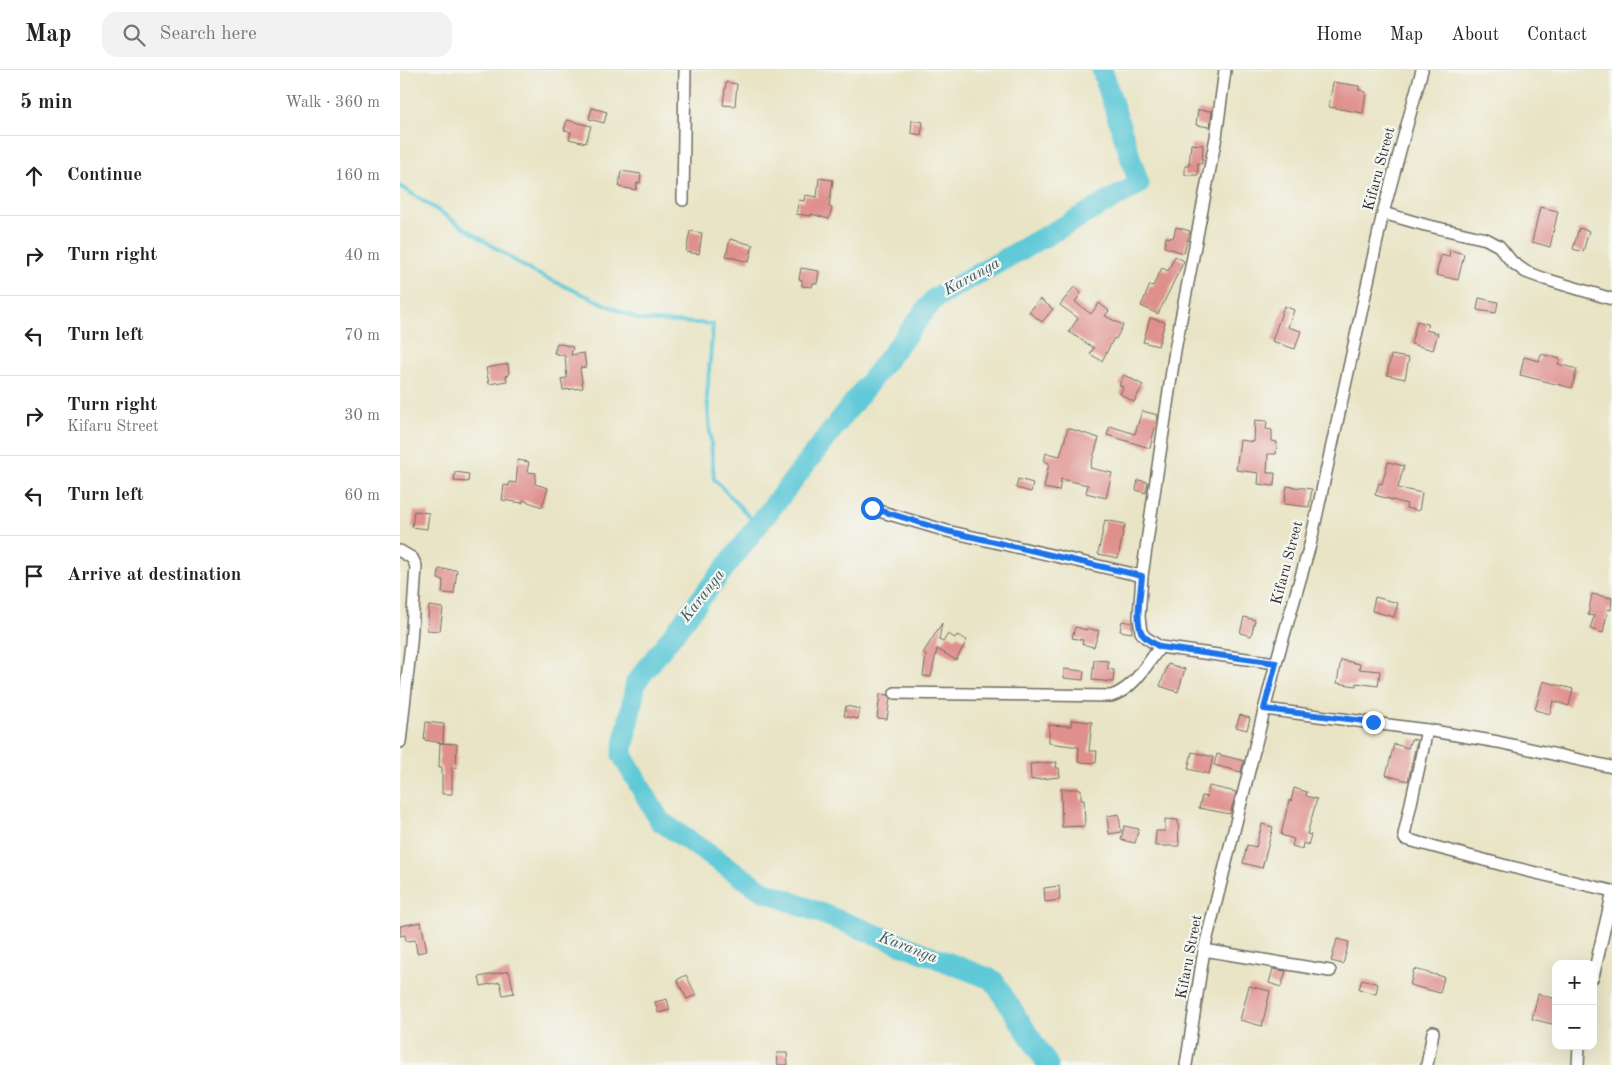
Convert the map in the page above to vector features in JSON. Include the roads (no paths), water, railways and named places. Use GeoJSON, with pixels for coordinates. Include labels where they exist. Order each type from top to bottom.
{"type":"FeatureCollection","features":[{"type":"Feature","properties":{"kind":"street"},"geometry":{"type":"LineString","coordinates":[[683,200],[685,70]]}},
{"type":"Feature","properties":{"kind":"street"},"geometry":{"type":"LineString","coordinates":[[1225,70],[1216,137],[1175,350],[1142,576],[1139,617],[1141,632],[1160,647],[1276,663]]}},
{"type":"Feature","properties":{"kind":"street","name":"Kifaru Street"},"geometry":{"type":"LineString","coordinates":[[1186,1065],[1204,950],[1276,663],[1310,545],[1383,212],[1422,70]]}},
{"type":"Feature","properties":{"kind":"street"},"geometry":{"type":"LineString","coordinates":[[1383,212],[1425,225],[1486,239],[1499,246],[1512,262],[1526,272],[1612,299]]}},
{"type":"Feature","properties":{"kind":"street"},"geometry":{"type":"LineString","coordinates":[[872,508],[947,531],[1142,576]]}},
{"type":"Feature","properties":{"kind":"street"},"geometry":{"type":"LineString","coordinates":[[400,551],[412,558],[416,566],[412,643],[400,742]]}},
{"type":"Feature","properties":{"kind":"street"},"geometry":{"type":"LineString","coordinates":[[895,693],[1111,696],[1132,684],[1160,647]]}},
{"type":"Feature","properties":{"kind":"street"},"geometry":{"type":"LineString","coordinates":[[1264,709],[1426,730],[1498,742],[1612,767]]}},
{"type":"Feature","properties":{"kind":"street"},"geometry":{"type":"LineString","coordinates":[[1426,730],[1404,835],[1405,839],[1503,866],[1612,891]]}},
{"type":"Feature","properties":{"kind":"street"},"geometry":{"type":"LineString","coordinates":[[1597,960],[1612,896]]}},
{"type":"Feature","properties":{"kind":"street"},"geometry":{"type":"LineString","coordinates":[[1204,950],[1330,971]]}},
{"type":"Feature","properties":{"kind":"street"},"geometry":{"type":"LineString","coordinates":[[1427,1065],[1432,1032]]}},
{"type":"Feature","properties":{"kind":"street"},"geometry":{"type":"LineString","coordinates":[[1578,1065],[1579,1050]]}},
{"type":"Feature","properties":{"kind":"waterway","name":"Karanga"},"geometry":{"type":"LineString","coordinates":[[1048,1065],[993,980],[761,890],[660,821],[622,755],[636,682],[935,298],[1139,184],[1102,70]]}},
{"type":"Feature","properties":{"kind":"waterway"},"geometry":{"type":"LineString","coordinates":[[400,186],[531,271],[640,320],[713,324],[707,396],[714,479],[758,526]]}}]}
